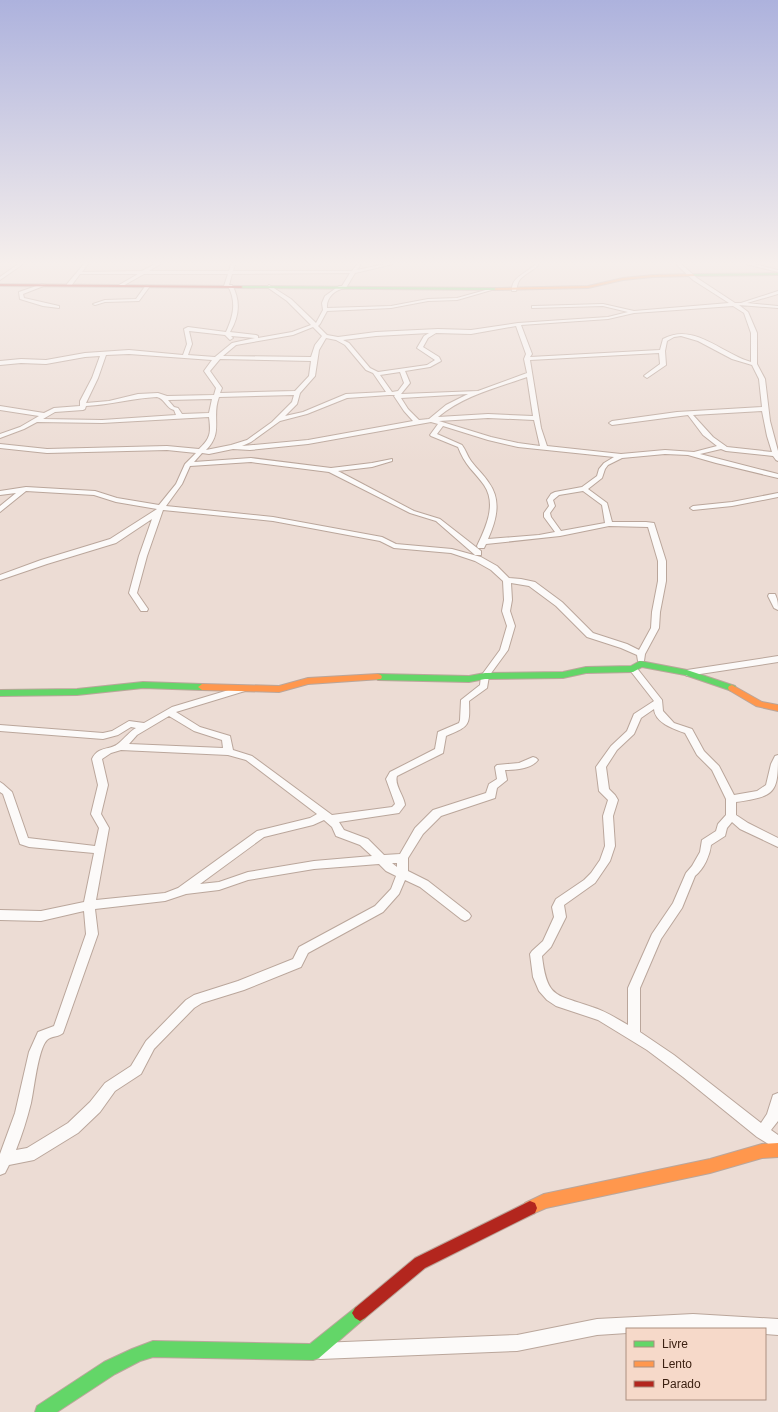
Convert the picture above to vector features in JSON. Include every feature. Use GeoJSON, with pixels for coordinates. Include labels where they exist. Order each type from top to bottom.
{"type":"FeatureCollection","features":[{"type":"Feature","properties":{"kind":"street"},"geometry":{"type":"LineString","coordinates":[[184,357],[190,350],[187,330]]}},
{"type":"Feature","properties":{"kind":"street"},"geometry":{"type":"LineString","coordinates":[[194,330],[268,339]]}},
{"type":"Feature","properties":{"kind":"street"},"geometry":{"type":"LineString","coordinates":[[227,334],[229,330]]}},
{"type":"Feature","properties":{"kind":"street"},"geometry":{"type":"LineString","coordinates":[[144,609],[133,593],[143,556],[160,510],[179,484],[188,464],[202,452],[210,442],[213,432],[212,414],[219,387],[207,371],[217,358],[234,344],[268,339],[301,330]]}},
{"type":"Feature","properties":{"kind":"street"},"geometry":{"type":"LineString","coordinates":[[319,330],[325,336],[338,339],[347,344],[368,369],[377,374],[428,366],[438,361],[437,358],[420,348],[426,337],[435,331]]}},
{"type":"Feature","properties":{"kind":"street"},"geometry":{"type":"LineString","coordinates":[[338,339],[366,334],[435,331],[471,332],[483,330]]}},
{"type":"Feature","properties":{"kind":"street"},"geometry":{"type":"LineString","coordinates":[[521,330],[529,354],[527,359],[531,392],[544,447]]}},
{"type":"Feature","properties":{"kind":"street"},"geometry":{"type":"LineString","coordinates":[[694,454],[720,447],[737,451],[777,456],[764,409],[764,396],[761,385],[762,379],[754,364],[753,330]]}},
{"type":"Feature","properties":{"kind":"street"},"geometry":{"type":"LineString","coordinates":[[227,334],[234,344]]}},
{"type":"Feature","properties":{"kind":"street"},"geometry":{"type":"LineString","coordinates":[[164,398],[297,393],[312,376],[313,359],[318,343],[325,336]]}},
{"type":"Feature","properties":{"kind":"street"},"geometry":{"type":"LineString","coordinates":[[647,376],[662,365],[662,351],[665,340],[669,337],[691,337],[716,347],[734,358],[754,364]]}},
{"type":"Feature","properties":{"kind":"street"},"geometry":{"type":"LineString","coordinates":[[527,359],[662,351]]}},
{"type":"Feature","properties":{"kind":"street"},"geometry":{"type":"LineString","coordinates":[[0,363],[21,361],[41,363],[104,353],[152,352],[184,357],[313,359]]}},
{"type":"Feature","properties":{"kind":"street"},"geometry":{"type":"LineString","coordinates":[[77,422],[104,353]]}},
{"type":"Feature","properties":{"kind":"street"},"geometry":{"type":"LineString","coordinates":[[395,394],[407,382],[402,370]]}},
{"type":"Feature","properties":{"kind":"street"},"geometry":{"type":"LineString","coordinates":[[377,374],[380,382],[395,394],[406,410],[418,423]]}},
{"type":"Feature","properties":{"kind":"street"},"geometry":{"type":"LineString","coordinates":[[431,420],[448,406],[530,374]]}},
{"type":"Feature","properties":{"kind":"street"},"geometry":{"type":"LineString","coordinates":[[276,420],[305,413],[346,396],[481,392]]}},
{"type":"Feature","properties":{"kind":"street"},"geometry":{"type":"LineString","coordinates":[[233,448],[255,437],[298,402],[297,393]]}},
{"type":"Feature","properties":{"kind":"street"},"geometry":{"type":"LineString","coordinates":[[0,436],[60,409],[109,403],[138,396],[158,395],[164,398],[179,415]]}},
{"type":"Feature","properties":{"kind":"street"},"geometry":{"type":"LineString","coordinates":[[308,406],[314,408]]}},
{"type":"Feature","properties":{"kind":"street"},"geometry":{"type":"LineString","coordinates":[[0,408],[45,415]]}},
{"type":"Feature","properties":{"kind":"street"},"geometry":{"type":"LineString","coordinates":[[612,423],[654,416],[764,409]]}},
{"type":"Feature","properties":{"kind":"street"},"geometry":{"type":"LineString","coordinates":[[689,413],[701,429],[720,447]]}},
{"type":"Feature","properties":{"kind":"street"},"geometry":{"type":"LineString","coordinates":[[36,420],[77,422],[212,414]]}},
{"type":"Feature","properties":{"kind":"street"},"geometry":{"type":"LineString","coordinates":[[0,446],[47,451],[167,448],[212,452],[233,448],[250,448],[308,442],[431,420],[488,416],[536,418]]}},
{"type":"Feature","properties":{"kind":"street"},"geometry":{"type":"LineString","coordinates":[[431,420],[505,443],[621,456],[665,452],[694,454],[718,462],[778,476]]}},
{"type":"Feature","properties":{"kind":"street"},"geometry":{"type":"LineString","coordinates":[[442,423],[433,435],[460,446],[466,459],[488,486],[494,501],[493,518],[478,556]]}},
{"type":"Feature","properties":{"kind":"street"},"geometry":{"type":"LineString","coordinates":[[560,534],[548,517],[547,513],[552,506],[551,497],[558,493],[584,489],[600,477],[602,469],[606,464],[621,456]]}},
{"type":"Feature","properties":{"kind":"street"},"geometry":{"type":"LineString","coordinates":[[188,464],[252,460],[331,470],[366,466],[390,460]]}},
{"type":"Feature","properties":{"kind":"street"},"geometry":{"type":"LineString","coordinates":[[331,470],[412,512],[438,520],[478,556],[508,580],[532,584],[559,604],[590,635],[624,646],[641,654]]}},
{"type":"Feature","properties":{"kind":"street"},"geometry":{"type":"LineString","coordinates":[[0,493],[23,489],[99,494],[116,500],[160,510],[273,519],[382,539],[394,546],[452,551],[478,556]]}},
{"type":"Feature","properties":{"kind":"street"},"geometry":{"type":"LineString","coordinates":[[0,510],[23,489]]}},
{"type":"Feature","properties":{"kind":"street"},"geometry":{"type":"LineString","coordinates":[[584,489],[605,504],[609,524]]}},
{"type":"Feature","properties":{"kind":"street"},"geometry":{"type":"LineString","coordinates":[[693,508],[732,504],[778,495]]}},
{"type":"Feature","properties":{"kind":"street"},"geometry":{"type":"LineString","coordinates":[[0,578],[44,562],[113,541],[160,510]]}},
{"type":"Feature","properties":{"kind":"street"},"geometry":{"type":"LineString","coordinates":[[483,542],[560,534],[609,524],[651,525],[662,561],[662,581],[656,612],[655,628],[641,654],[637,666],[658,702],[659,712],[672,725],[689,731],[700,753],[716,768],[731,799],[731,816],[722,827],[721,832],[706,844],[705,852],[696,869],[691,873],[678,905],[656,937],[634,988],[634,1035]]}},
{"type":"Feature","properties":{"kind":"street"},"geometry":{"type":"LineString","coordinates":[[182,891],[261,834],[327,817],[395,810],[398,808],[400,805],[399,796],[391,779],[393,774],[442,750],[441,734],[462,725],[465,720],[465,700],[484,686],[485,676],[504,650],[511,626],[506,611],[508,600],[508,580]]}},
{"type":"Feature","properties":{"kind":"street"},"geometry":{"type":"LineString","coordinates":[[772,596],[778,608]]}},
{"type":"Feature","properties":{"kind":"street"},"geometry":{"type":"LineString","coordinates":[[687,673],[778,659]]}},
{"type":"Feature","properties":{"kind":"street"},"geometry":{"type":"LineString","coordinates":[[0,693],[77,692],[142,686],[172,685],[242,689],[279,689],[308,681],[395,676],[469,679],[485,676],[563,675],[586,670],[637,666],[687,673],[732,688],[763,707],[778,708]]}},
{"type":"Feature","properties":{"kind":"street"},"geometry":{"type":"LineString","coordinates":[[121,747],[129,737],[169,712],[242,689]]}},
{"type":"Feature","properties":{"kind":"street"},"geometry":{"type":"LineString","coordinates":[[658,702],[637,716],[631,732],[614,748],[601,767],[604,791],[614,798],[608,815],[611,834],[607,855],[591,880],[560,902],[558,907],[560,917],[547,944],[536,954],[540,980],[543,988],[552,997],[570,1007],[593,1012],[634,1035],[673,1062],[778,1143]]}},
{"type":"Feature","properties":{"kind":"street"},"geometry":{"type":"LineString","coordinates":[[169,712],[197,729],[227,738],[228,752]]}},
{"type":"Feature","properties":{"kind":"street"},"geometry":{"type":"LineString","coordinates":[[0,728],[103,736],[115,733],[129,724],[145,726]]}},
{"type":"Feature","properties":{"kind":"street"},"geometry":{"type":"LineString","coordinates":[[3,1164],[26,1096],[31,1064],[41,1039],[46,1034],[55,1032],[59,1029],[89,946],[92,924],[89,905],[104,828],[96,814],[103,785],[97,759],[102,753],[121,747],[228,752],[249,758],[327,817],[336,825],[340,833],[364,842],[394,871],[424,884],[465,916]]}},
{"type":"Feature","properties":{"kind":"street"},"geometry":{"type":"LineString","coordinates":[[731,799],[768,790],[771,786],[778,758]]}},
{"type":"Feature","properties":{"kind":"street"},"geometry":{"type":"LineString","coordinates":[[3,1164],[29,1155],[73,1128],[95,1107],[110,1087],[136,1070],[150,1045],[190,1004],[198,999],[240,986],[300,962],[304,950],[379,909],[395,891],[402,874],[403,858],[419,831],[437,813],[491,795],[492,786],[502,780],[500,767],[520,766],[533,760]]}},
{"type":"Feature","properties":{"kind":"street"},"geometry":{"type":"LineString","coordinates":[[0,786],[7,792],[24,841],[29,844],[100,850]]}},
{"type":"Feature","properties":{"kind":"street"},"geometry":{"type":"LineString","coordinates":[[731,816],[744,826],[778,843]]}},
{"type":"Feature","properties":{"kind":"street"},"geometry":{"type":"LineString","coordinates":[[0,915],[41,916],[89,905],[165,897],[182,891],[219,886],[248,876],[314,865],[403,858]]}},
{"type":"Feature","properties":{"kind":"street"},"geometry":{"type":"LineString","coordinates":[[762,1132],[773,1117],[778,1099]]}},
{"type":"Feature","properties":{"kind":"street"},"geometry":{"type":"LineString","coordinates":[[313,1352],[420,1263],[544,1202],[710,1166],[762,1151],[778,1150]]}},
{"type":"Feature","properties":{"kind":"street"},"geometry":{"type":"LineString","coordinates":[[43,1412],[123,1359],[138,1352],[153,1349],[313,1352],[517,1343],[597,1327],[693,1322],[778,1327]]}},
{"type":"Feature","properties":{"kind":"traffic: fast"},"geometry":{"type":"LineString","coordinates":[[378,677],[469,679],[485,676],[563,675],[586,670],[633,669],[640,664],[687,673],[732,688]]}},
{"type":"Feature","properties":{"kind":"traffic: fast"},"geometry":{"type":"LineString","coordinates":[[0,693],[77,692],[143,685],[202,687]]}},
{"type":"Feature","properties":{"kind":"traffic: fast"},"geometry":{"type":"LineString","coordinates":[[43,1412],[109,1368],[138,1354],[153,1349],[313,1352],[360,1313]]}},
{"type":"Feature","properties":{"kind":"traffic: slow"},"geometry":{"type":"LineString","coordinates":[[202,687],[279,689],[308,681],[378,677]]}},
{"type":"Feature","properties":{"kind":"traffic: slow"},"geometry":{"type":"LineString","coordinates":[[732,688],[759,704],[778,708]]}},
{"type":"Feature","properties":{"kind":"traffic: slow"},"geometry":{"type":"LineString","coordinates":[[530,1208],[544,1201],[710,1166],[762,1151],[778,1150]]}},
{"type":"Feature","properties":{"kind":"traffic: jam"},"geometry":{"type":"LineString","coordinates":[[360,1313],[420,1263],[530,1208]]}}]}
